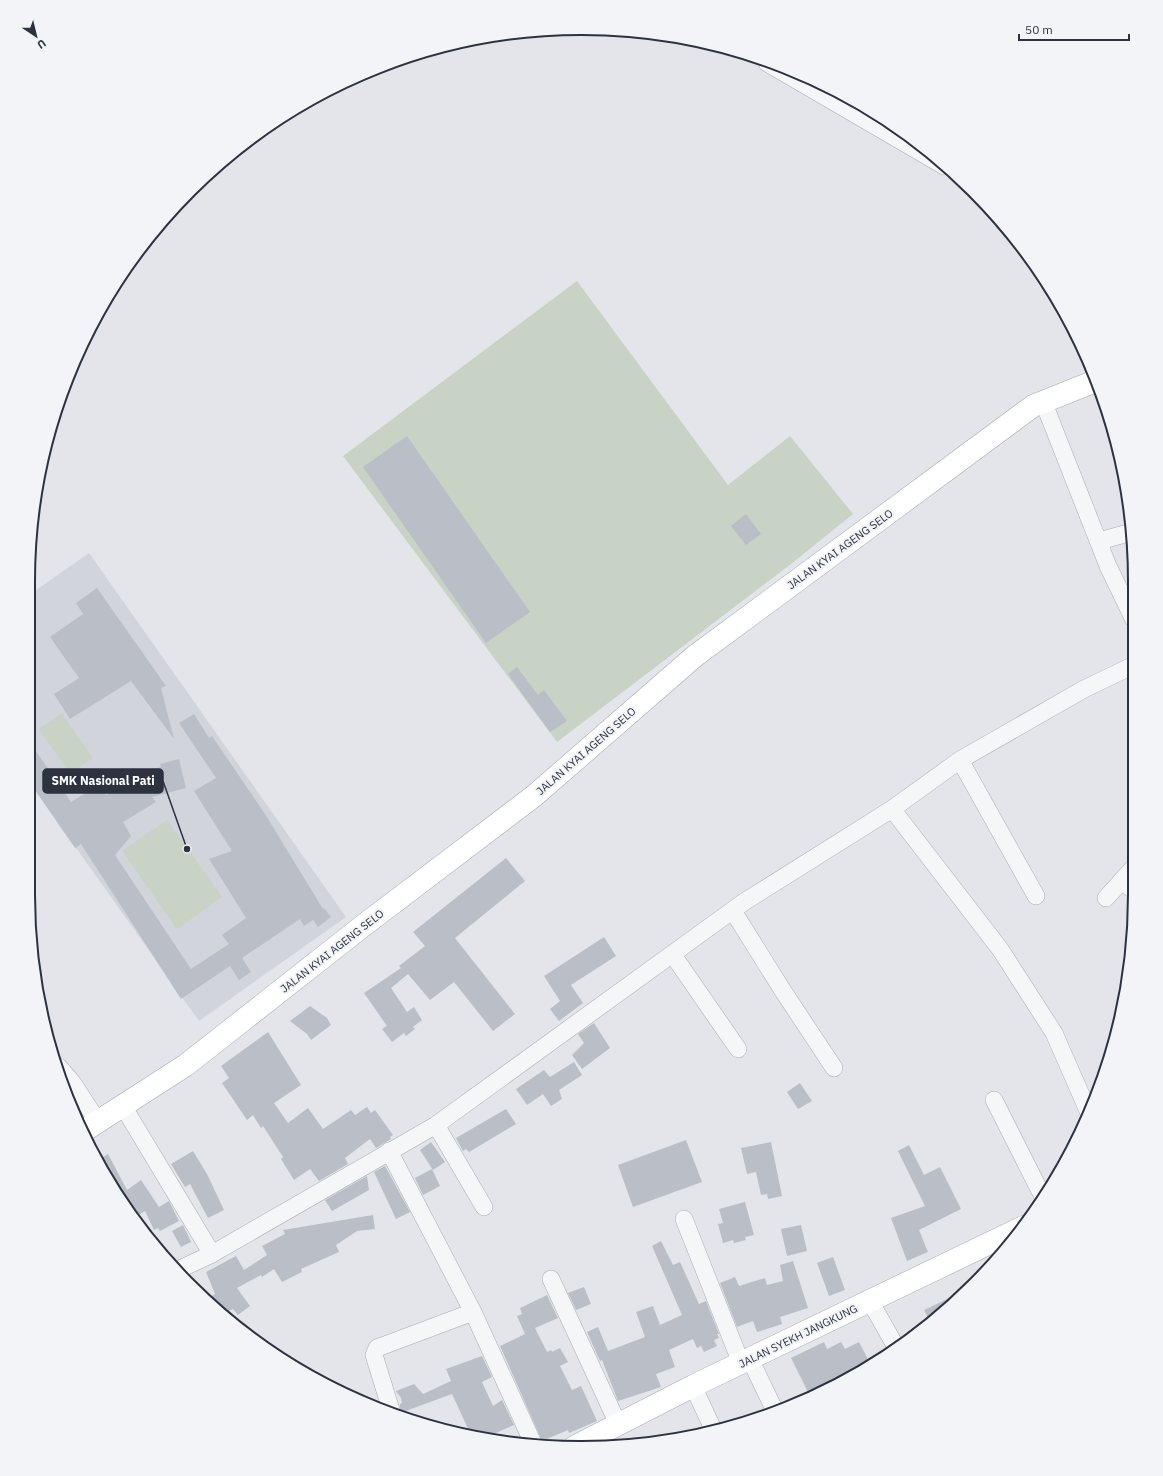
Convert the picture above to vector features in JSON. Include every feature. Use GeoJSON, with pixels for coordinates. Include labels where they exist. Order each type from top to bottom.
{"type":"FeatureCollection","features":[{"type":"Feature","properties":{"kind":"main road","name":"JALAN KYAI AGENG SELO"},"geometry":{"type":"LineString","coordinates":[[92,1126],[186,1066],[364,925],[534,796],[695,656],[1033,406],[1090,383]]}},
{"type":"Feature","properties":{"kind":"main road","name":"JALAN SYEKH JANGKUNG"},"geometry":{"type":"LineString","coordinates":[[586,1441],[745,1361],[1010,1233]]}},
{"type":"Feature","properties":{"kind":"street"},"geometry":{"type":"LineString","coordinates":[[791,77],[916,150]]}},
{"type":"Feature","properties":{"kind":"street"},"geometry":{"type":"LineString","coordinates":[[1043,401],[1108,566],[1128,608]]}},
{"type":"Feature","properties":{"kind":"street"},"geometry":{"type":"LineString","coordinates":[[1099,541],[1126,534]]}},
{"type":"Feature","properties":{"kind":"street"},"geometry":{"type":"LineString","coordinates":[[183,1268],[212,1254],[436,1125],[673,955],[744,902],[892,809],[960,760],[1072,696],[1128,668]]}},
{"type":"Feature","properties":{"kind":"street"},"geometry":{"type":"LineString","coordinates":[[960,760],[1036,896]]}},
{"type":"Feature","properties":{"kind":"street"},"geometry":{"type":"LineString","coordinates":[[892,809],[997,944],[1054,1033],[1086,1105]]}},
{"type":"Feature","properties":{"kind":"street"},"geometry":{"type":"LineString","coordinates":[[1106,898],[1128,874]]}},
{"type":"Feature","properties":{"kind":"street"},"geometry":{"type":"LineString","coordinates":[[1121,881],[1128,886]]}},
{"type":"Feature","properties":{"kind":"street"},"geometry":{"type":"LineString","coordinates":[[733,911],[783,991],[834,1068]]}},
{"type":"Feature","properties":{"kind":"street"},"geometry":{"type":"LineString","coordinates":[[673,955],[738,1049]]}},
{"type":"Feature","properties":{"kind":"street"},"geometry":{"type":"LineString","coordinates":[[66,1075],[72,1082],[92,1126]]}},
{"type":"Feature","properties":{"kind":"street"},"geometry":{"type":"LineString","coordinates":[[994,1100],[1040,1191]]}},
{"type":"Feature","properties":{"kind":"street"},"geometry":{"type":"LineString","coordinates":[[123,1106],[212,1254]]}},
{"type":"Feature","properties":{"kind":"street"},"geometry":{"type":"LineString","coordinates":[[436,1125],[484,1207]]}},
{"type":"Feature","properties":{"kind":"street"},"geometry":{"type":"LineString","coordinates":[[389,1151],[473,1312],[530,1438]]}},
{"type":"Feature","properties":{"kind":"street"},"geometry":{"type":"LineString","coordinates":[[684,1218],[745,1361],[772,1406]]}},
{"type":"Feature","properties":{"kind":"street"},"geometry":{"type":"LineString","coordinates":[[551,1279],[618,1424]]}},
{"type":"Feature","properties":{"kind":"street"},"geometry":{"type":"LineString","coordinates":[[870,1301],[894,1343]]}},
{"type":"Feature","properties":{"kind":"street"},"geometry":{"type":"LineString","coordinates":[[391,1406],[374,1355],[376,1348],[473,1312]]}},
{"type":"Feature","properties":{"kind":"street"},"geometry":{"type":"LineString","coordinates":[[694,1386],[711,1425]]}},
{"type":"Feature","properties":{"kind":"shaded area"},"geometry":{"type":"Polygon","coordinates":[[[89,553],[346,917],[199,1021],[35,790],[35,591],[89,553]]]}},
{"type":"Feature","properties":{"kind":"green space"},"geometry":{"type":"Polygon","coordinates":[[[577,281],[728,485],[790,436],[853,514],[791,564],[557,742],[343,456],[577,281]]]}},
{"type":"Feature","properties":{"kind":"green space"},"geometry":{"type":"Polygon","coordinates":[[[62,713],[93,758],[70,774],[39,729],[62,713]]]}},
{"type":"Feature","properties":{"kind":"green space"},"geometry":{"type":"Polygon","coordinates":[[[167,820],[222,897],[177,929],[122,851],[167,820]]]}},
{"type":"Feature","properties":{"kind":"building"},"geometry":{"type":"Polygon","coordinates":[[[407,436],[530,612],[486,643],[363,467],[407,436]]]}},
{"type":"Feature","properties":{"kind":"building"},"geometry":{"type":"Polygon","coordinates":[[[746,514],[761,534],[746,545],[731,526],[746,514]]]}},
{"type":"Feature","properties":{"kind":"building"},"geometry":{"type":"Polygon","coordinates":[[[97,588],[166,686],[161,688],[174,739],[131,681],[70,719],[54,694],[79,678],[50,637],[83,614],[76,603],[97,588]]]}},
{"type":"Feature","properties":{"kind":"building"},"geometry":{"type":"Polygon","coordinates":[[[517,667],[538,695],[544,690],[567,721],[550,732],[508,674],[517,667]]]}},
{"type":"Feature","properties":{"kind":"building"},"geometry":{"type":"Polygon","coordinates":[[[194,714],[209,738],[212,736],[265,814],[323,909],[324,908],[331,917],[318,927],[313,920],[304,926],[300,919],[242,958],[251,972],[239,980],[230,966],[181,999],[81,844],[75,848],[35,790],[35,750],[71,802],[100,784],[106,795],[147,771],[161,767],[160,764],[179,759],[186,788],[152,797],[156,802],[123,822],[131,836],[115,855],[191,969],[229,944],[222,935],[246,918],[209,859],[232,851],[194,791],[216,778],[179,723],[194,714]]]}},
{"type":"Feature","properties":{"kind":"building"},"geometry":{"type":"Polygon","coordinates":[[[506,858],[525,881],[455,938],[515,1014],[493,1031],[454,982],[430,1000],[408,974],[391,988],[407,1012],[414,1007],[422,1020],[413,1027],[415,1029],[406,1036],[404,1033],[392,1042],[382,1029],[387,1026],[364,993],[401,968],[399,966],[425,946],[413,932],[506,858]]]}},
{"type":"Feature","properties":{"kind":"building"},"geometry":{"type":"Polygon","coordinates":[[[604,937],[616,956],[571,985],[583,1003],[559,1021],[550,1009],[560,1001],[544,976],[604,937]]]}},
{"type":"Feature","properties":{"kind":"building"},"geometry":{"type":"Polygon","coordinates":[[[310,1006],[327,1018],[331,1025],[311,1040],[307,1034],[290,1021],[310,1006]]]}},
{"type":"Feature","properties":{"kind":"building"},"geometry":{"type":"Polygon","coordinates":[[[594,1023],[610,1048],[582,1069],[572,1055],[584,1043],[578,1034],[594,1023]]]}},
{"type":"Feature","properties":{"kind":"building"},"geometry":{"type":"Polygon","coordinates":[[[268,1032],[301,1085],[274,1103],[288,1123],[308,1108],[323,1129],[351,1110],[355,1115],[367,1107],[371,1113],[375,1110],[393,1135],[390,1137],[391,1139],[376,1148],[370,1139],[345,1158],[348,1164],[319,1181],[310,1169],[294,1180],[281,1159],[283,1157],[263,1126],[261,1128],[253,1115],[247,1120],[222,1083],[229,1078],[221,1066],[268,1032]]]}},
{"type":"Feature","properties":{"kind":"building"},"geometry":{"type":"Polygon","coordinates":[[[574,1062],[582,1075],[559,1090],[562,1099],[551,1106],[543,1094],[527,1105],[516,1089],[544,1070],[550,1077],[574,1062]]]}},
{"type":"Feature","properties":{"kind":"building"},"geometry":{"type":"Polygon","coordinates":[[[800,1083],[812,1101],[798,1109],[787,1092],[800,1083]]]}},
{"type":"Feature","properties":{"kind":"building"},"geometry":{"type":"Polygon","coordinates":[[[506,1109],[516,1124],[469,1152],[466,1149],[463,1151],[456,1138],[506,1109]]]}},
{"type":"Feature","properties":{"kind":"building"},"geometry":{"type":"Polygon","coordinates":[[[686,1140],[702,1182],[633,1207],[618,1165],[686,1140]]]}},
{"type":"Feature","properties":{"kind":"building"},"geometry":{"type":"Polygon","coordinates":[[[431,1142],[445,1162],[433,1170],[420,1150],[431,1142]]]}},
{"type":"Feature","properties":{"kind":"building"},"geometry":{"type":"Polygon","coordinates":[[[771,1142],[782,1196],[768,1199],[767,1194],[761,1195],[756,1172],[747,1174],[741,1148],[771,1142]]]}},
{"type":"Feature","properties":{"kind":"building"},"geometry":{"type":"Polygon","coordinates":[[[909,1145],[924,1175],[940,1167],[961,1209],[919,1230],[928,1252],[907,1261],[891,1218],[925,1206],[898,1151],[909,1145]]]}},
{"type":"Feature","properties":{"kind":"building"},"geometry":{"type":"Polygon","coordinates":[[[193,1151],[207,1174],[224,1210],[208,1218],[190,1184],[185,1187],[171,1164],[193,1151]]]}},
{"type":"Feature","properties":{"kind":"building"},"geometry":{"type":"Polygon","coordinates":[[[108,1154],[127,1190],[141,1180],[159,1207],[169,1201],[179,1221],[160,1231],[158,1228],[154,1230],[145,1211],[139,1215],[102,1157],[108,1154]]]}},
{"type":"Feature","properties":{"kind":"building"},"geometry":{"type":"Polygon","coordinates":[[[385,1166],[410,1212],[396,1219],[374,1172],[385,1166]]]}},
{"type":"Feature","properties":{"kind":"building"},"geometry":{"type":"Polygon","coordinates":[[[432,1169],[440,1186],[423,1195],[415,1178],[432,1169]]]}},
{"type":"Feature","properties":{"kind":"building"},"geometry":{"type":"Polygon","coordinates":[[[367,1176],[369,1190],[332,1211],[325,1200],[367,1176]]]}},
{"type":"Feature","properties":{"kind":"building"},"geometry":{"type":"Polygon","coordinates":[[[745,1202],[754,1235],[745,1237],[746,1240],[734,1243],[733,1240],[723,1243],[718,1224],[723,1223],[719,1209],[745,1202]]]}},
{"type":"Feature","properties":{"kind":"building"},"geometry":{"type":"Polygon","coordinates":[[[373,1215],[375,1229],[357,1231],[336,1245],[339,1252],[301,1269],[302,1272],[282,1282],[274,1269],[262,1277],[261,1275],[237,1288],[250,1306],[238,1315],[233,1309],[229,1311],[211,1296],[215,1294],[206,1272],[236,1256],[244,1270],[267,1255],[262,1246],[285,1234],[283,1230],[373,1215]]]}},
{"type":"Feature","properties":{"kind":"building"},"geometry":{"type":"Polygon","coordinates":[[[183,1225],[191,1242],[181,1247],[172,1231],[183,1225]]]}},
{"type":"Feature","properties":{"kind":"building"},"geometry":{"type":"Polygon","coordinates":[[[801,1225],[807,1251],[787,1256],[781,1229],[801,1225]]]}},
{"type":"Feature","properties":{"kind":"building"},"geometry":{"type":"Polygon","coordinates":[[[661,1241],[673,1265],[680,1262],[699,1304],[706,1301],[719,1334],[717,1334],[719,1338],[714,1340],[717,1346],[704,1352],[701,1346],[697,1348],[693,1339],[669,1350],[675,1367],[656,1374],[661,1387],[618,1401],[602,1360],[600,1361],[587,1332],[598,1327],[608,1351],[645,1337],[636,1312],[653,1306],[660,1325],[682,1315],[652,1246],[661,1241]]]}},
{"type":"Feature","properties":{"kind":"building"},"geometry":{"type":"Polygon","coordinates":[[[833,1257],[845,1290],[829,1296],[817,1263],[833,1257]]]}},
{"type":"Feature","properties":{"kind":"building"},"geometry":{"type":"Polygon","coordinates":[[[793,1261],[808,1308],[780,1317],[782,1324],[757,1332],[753,1321],[737,1327],[720,1283],[735,1277],[739,1286],[765,1278],[767,1285],[783,1281],[780,1265],[793,1261]]]}},
{"type":"Feature","properties":{"kind":"building"},"geometry":{"type":"Polygon","coordinates":[[[584,1287],[591,1304],[576,1310],[568,1293],[584,1287]]]}},
{"type":"Feature","properties":{"kind":"building"},"geometry":{"type":"Polygon","coordinates":[[[547,1295],[558,1318],[535,1328],[547,1352],[551,1350],[552,1352],[560,1348],[568,1362],[560,1366],[572,1390],[581,1386],[597,1421],[569,1433],[568,1430],[545,1440],[541,1439],[500,1346],[525,1334],[517,1316],[522,1314],[520,1308],[547,1295]]]}},
{"type":"Feature","properties":{"kind":"building"},"geometry":{"type":"Polygon","coordinates":[[[950,1298],[927,1317],[924,1310],[950,1298]]]}},
{"type":"Feature","properties":{"kind":"building"},"geometry":{"type":"Polygon","coordinates":[[[824,1342],[827,1349],[841,1342],[845,1349],[859,1342],[868,1360],[823,1385],[808,1392],[791,1358],[824,1342]]]}},
{"type":"Feature","properties":{"kind":"building"},"geometry":{"type":"Polygon","coordinates":[[[482,1356],[492,1377],[482,1382],[493,1406],[502,1400],[514,1425],[495,1433],[468,1428],[452,1394],[404,1411],[400,1410],[400,1404],[402,1403],[401,1398],[396,1391],[414,1384],[423,1394],[451,1381],[446,1369],[482,1356]]]}},
{"type":"Feature","properties":{"kind":"place","name":"SMK Nasional Pati"},"geometry":{"type":"Point","coordinates":[187,849]}}]}
